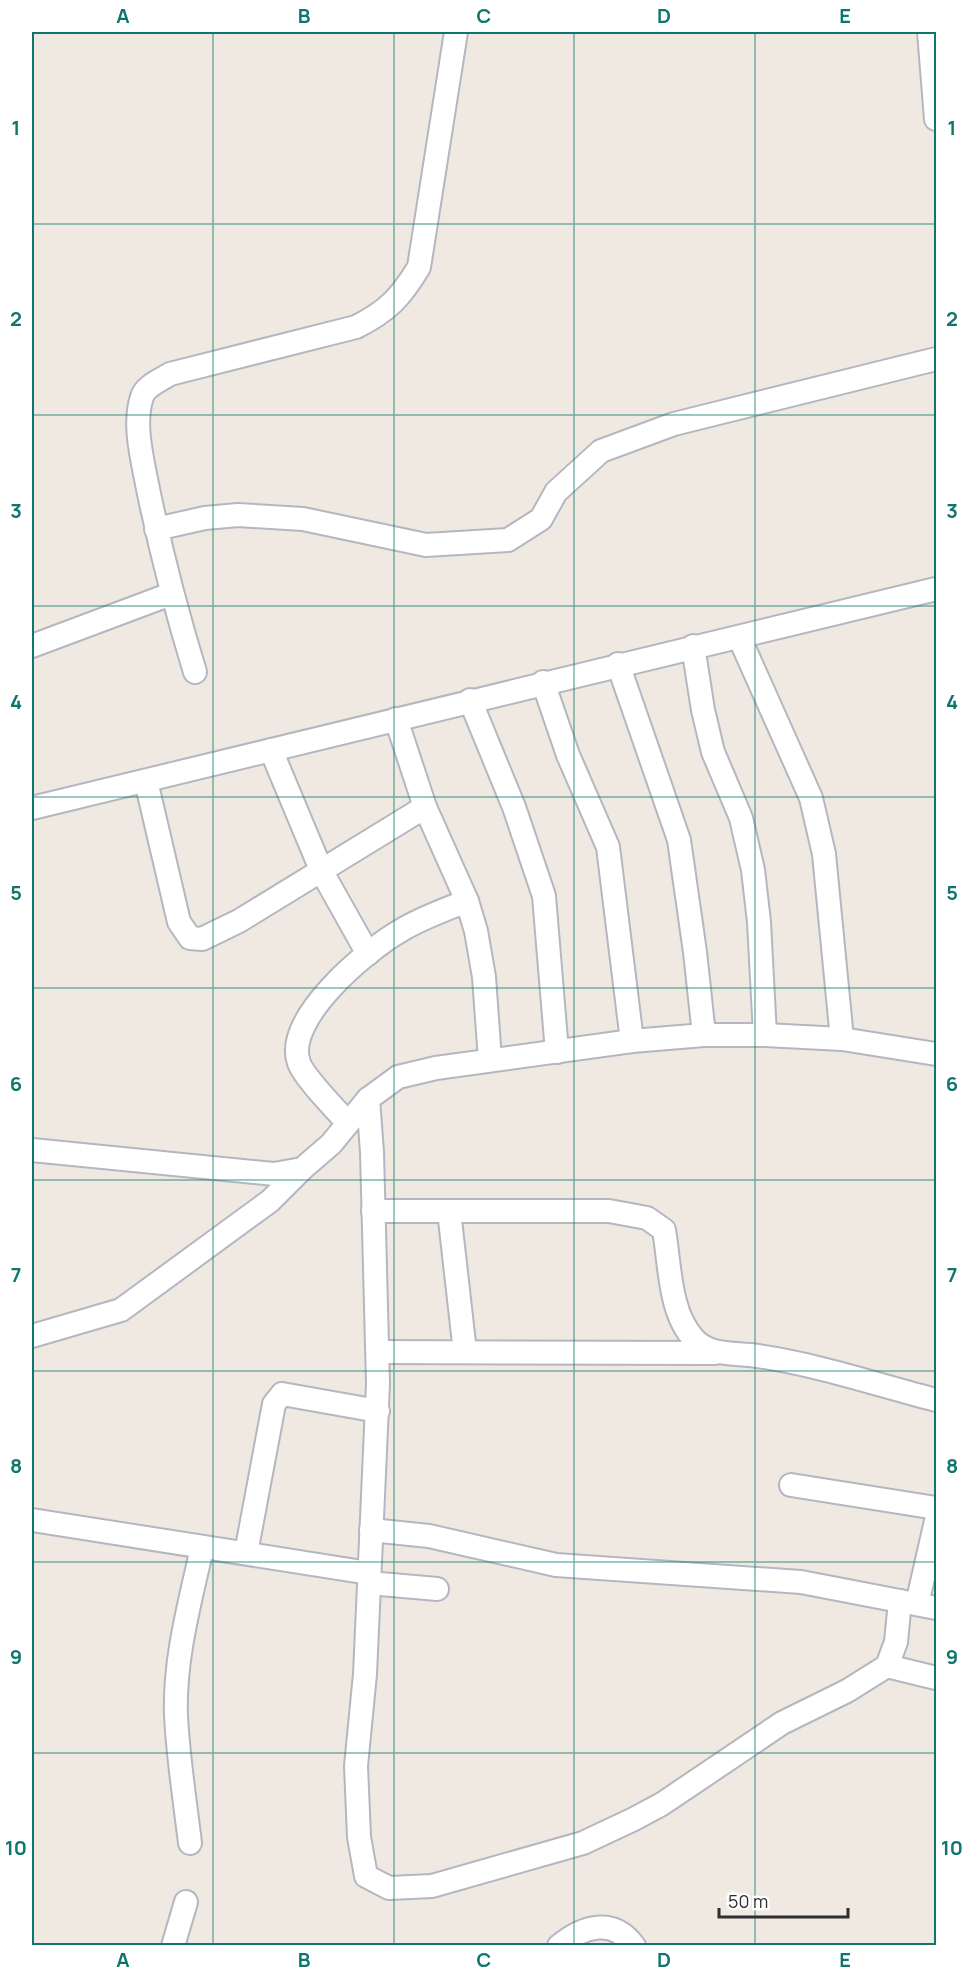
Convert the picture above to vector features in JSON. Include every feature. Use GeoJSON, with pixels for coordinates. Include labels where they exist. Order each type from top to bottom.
{"type":"FeatureCollection","features":[{"type":"Feature","properties":{"kind":"street"},"geometry":{"type":"LineString","coordinates":[[195,672],[171,594],[156,529],[139,424],[142,396],[152,385],[170,374],[356,327],[375,317],[402,296],[419,267],[456,32]]}},
{"type":"Feature","properties":{"kind":"street"},"geometry":{"type":"LineString","coordinates":[[928,32],[936,120]]}},
{"type":"Feature","properties":{"kind":"street"},"geometry":{"type":"LineString","coordinates":[[156,529],[205,518],[238,515],[303,519],[426,545],[508,540],[541,519],[556,492],[601,451],[674,424],[936,359]]}},
{"type":"Feature","properties":{"kind":"street"},"geometry":{"type":"LineString","coordinates":[[32,808],[693,646],[740,639],[936,589]]}},
{"type":"Feature","properties":{"kind":"street"},"geometry":{"type":"LineString","coordinates":[[32,646],[171,594]]}},
{"type":"Feature","properties":{"kind":"street"},"geometry":{"type":"LineString","coordinates":[[740,639],[811,798],[824,854],[842,1039]]}},
{"type":"Feature","properties":{"kind":"street"},"geometry":{"type":"LineString","coordinates":[[693,646],[713,752],[741,818],[753,870],[759,922],[765,1035]]}},
{"type":"Feature","properties":{"kind":"street"},"geometry":{"type":"LineString","coordinates":[[618,664],[679,840],[704,1035]]}},
{"type":"Feature","properties":{"kind":"street"},"geometry":{"type":"LineString","coordinates":[[543,682],[568,755],[608,847],[632,1041]]}},
{"type":"Feature","properties":{"kind":"street"},"geometry":{"type":"LineString","coordinates":[[470,700],[514,807],[544,896],[556,1052]]}},
{"type":"Feature","properties":{"kind":"street"},"geometry":{"type":"LineString","coordinates":[[396,719],[425,807],[467,901],[481,954],[490,1060]]}},
{"type":"Feature","properties":{"kind":"street"},"geometry":{"type":"LineString","coordinates":[[270,750],[322,872],[368,954]]}},
{"type":"Feature","properties":{"kind":"street"},"geometry":{"type":"LineString","coordinates":[[146,781],[179,922],[190,938],[202,939],[239,921],[425,807]]}},
{"type":"Feature","properties":{"kind":"street"},"geometry":{"type":"LineString","coordinates":[[348,1123],[299,1065],[297,1055],[299,1039],[316,1003],[384,941],[418,920],[467,901]]}},
{"type":"Feature","properties":{"kind":"street"},"geometry":{"type":"LineString","coordinates":[[32,1336],[121,1310],[270,1201],[331,1144],[368,1100],[398,1077],[490,1060],[632,1041],[704,1035],[842,1039],[936,1054]]}},
{"type":"Feature","properties":{"kind":"street"},"geometry":{"type":"LineString","coordinates":[[368,1100],[378,1352],[378,1411],[365,1674],[356,1766],[359,1837],[366,1876],[389,1888],[432,1886],[583,1843],[662,1804],[782,1723],[847,1691],[887,1666],[896,1642],[918,1604],[936,1521]]}},
{"type":"Feature","properties":{"kind":"street"},"geometry":{"type":"LineString","coordinates":[[32,1150],[274,1174],[302,1169]]}},
{"type":"Feature","properties":{"kind":"street"},"geometry":{"type":"LineString","coordinates":[[373,1211],[609,1211],[653,1221],[664,1230],[673,1298],[692,1338],[703,1347],[717,1353]]}},
{"type":"Feature","properties":{"kind":"street"},"geometry":{"type":"LineString","coordinates":[[449,1211],[465,1352]]}},
{"type":"Feature","properties":{"kind":"street"},"geometry":{"type":"LineString","coordinates":[[378,1352],[717,1353],[788,1360],[936,1400]]}},
{"type":"Feature","properties":{"kind":"street"},"geometry":{"type":"LineString","coordinates":[[246,1552],[272,1412],[278,1397],[282,1394],[378,1411]]}},
{"type":"Feature","properties":{"kind":"street"},"geometry":{"type":"LineString","coordinates":[[791,1485],[936,1508]]}},
{"type":"Feature","properties":{"kind":"street"},"geometry":{"type":"LineString","coordinates":[[32,1520],[202,1548],[246,1552],[369,1578],[437,1589]]}},
{"type":"Feature","properties":{"kind":"street"},"geometry":{"type":"LineString","coordinates":[[371,1530],[429,1536],[556,1565],[801,1582],[918,1604]]}},
{"type":"Feature","properties":{"kind":"street"},"geometry":{"type":"LineString","coordinates":[[190,1843],[176,1716],[177,1685],[183,1638],[202,1548]]}},
{"type":"Feature","properties":{"kind":"street"},"geometry":{"type":"LineString","coordinates":[[887,1666],[936,1678]]}},
{"type":"Feature","properties":{"kind":"street"},"geometry":{"type":"LineString","coordinates":[[173,1946],[186,1902]]}},
{"type":"Feature","properties":{"kind":"street"},"geometry":{"type":"LineString","coordinates":[[559,1946],[569,1937],[595,1926],[614,1928],[634,1946]]}}]}
